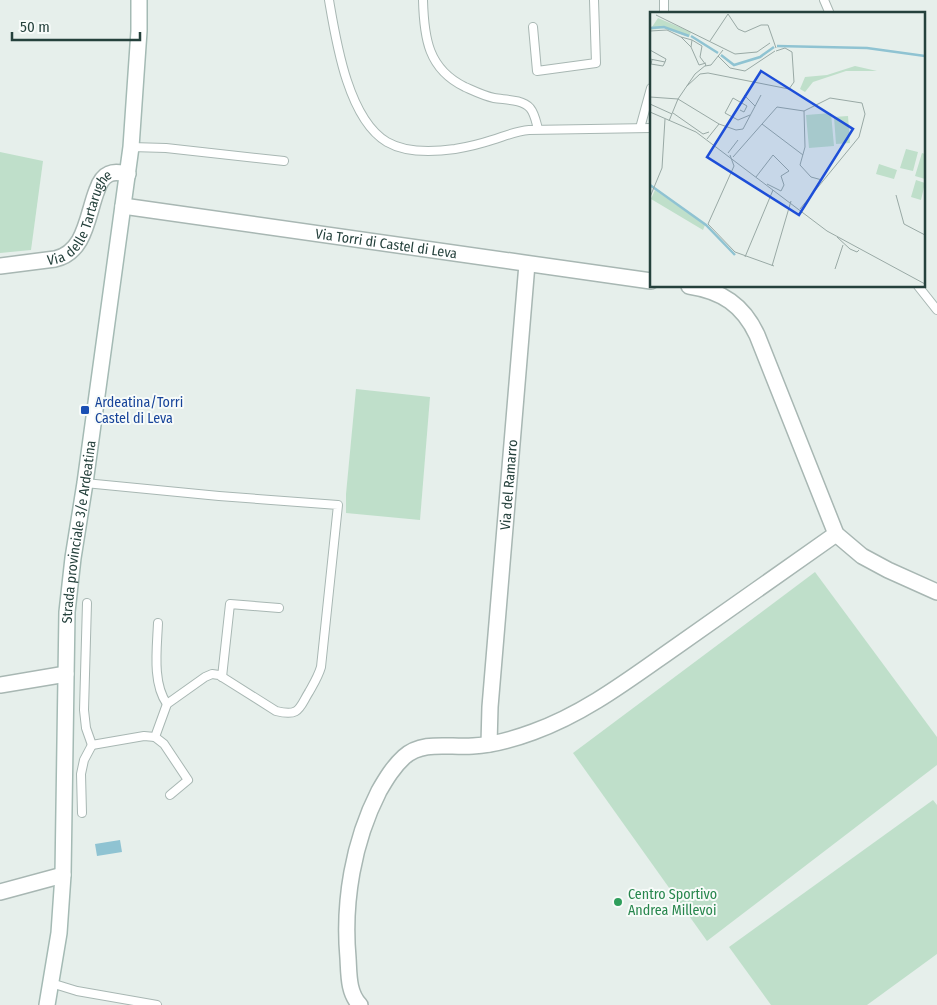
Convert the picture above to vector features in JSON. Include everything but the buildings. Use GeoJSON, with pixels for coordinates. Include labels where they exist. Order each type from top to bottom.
{"type":"FeatureCollection","features":[{"type":"Feature","properties":{"kind":"street","name":"Strada provinciale 3/e Ardeatina"},"geometry":{"type":"LineString","coordinates":[[47,1005],[59,933],[63,875],[67,612],[73,558],[86,483],[128,174],[139,30],[139,0]]}},
{"type":"Feature","properties":{"kind":"street","name":"Via delle Tartarughe"},"geometry":{"type":"LineString","coordinates":[[0,266],[49,260],[65,256],[75,247],[82,236],[94,197],[104,177],[115,172],[128,174]]}},
{"type":"Feature","properties":{"kind":"street","name":"Via Torri di Castel di Leva"},"geometry":{"type":"LineString","coordinates":[[123,206],[650,281]]}},
{"type":"Feature","properties":{"kind":"street","name":"Via del Ramarro"},"geometry":{"type":"LineString","coordinates":[[489,744],[490,707],[527,264]]}},
{"type":"Feature","properties":{"kind":"street"},"geometry":{"type":"LineString","coordinates":[[699,288],[715,293],[731,302],[744,313],[753,326],[836,534],[862,556],[937,592]]}},
{"type":"Feature","properties":{"kind":"street"},"geometry":{"type":"LineString","coordinates":[[360,1005],[354,998],[350,984],[347,951],[349,894],[355,862],[366,822],[376,798],[393,768],[404,757],[417,749],[434,746],[489,744],[511,739],[548,726],[606,696],[836,534]]}},
{"type":"Feature","properties":{"kind":"street"},"geometry":{"type":"LineString","coordinates":[[0,685],[66,674]]}},
{"type":"Feature","properties":{"kind":"street"},"geometry":{"type":"LineString","coordinates":[[0,892],[63,875]]}},
{"type":"Feature","properties":{"kind":"lane"},"geometry":{"type":"LineString","coordinates":[[329,0],[338,48],[353,98],[368,124],[377,134],[398,147],[409,150],[452,150],[490,141],[520,130],[650,128]]}},
{"type":"Feature","properties":{"kind":"lane"},"geometry":{"type":"LineString","coordinates":[[423,0],[425,35],[431,52],[442,70],[454,81],[479,93],[529,106],[535,116],[538,129]]}},
{"type":"Feature","properties":{"kind":"lane"},"geometry":{"type":"LineString","coordinates":[[533,27],[537,71],[596,63],[594,0]]}},
{"type":"Feature","properties":{"kind":"lane"},"geometry":{"type":"LineString","coordinates":[[824,0],[829,12]]}},
{"type":"Feature","properties":{"kind":"lane"},"geometry":{"type":"LineString","coordinates":[[640,128],[650,92]]}},
{"type":"Feature","properties":{"kind":"lane"},"geometry":{"type":"LineString","coordinates":[[131,147],[166,148],[284,161]]}},
{"type":"Feature","properties":{"kind":"lane"},"geometry":{"type":"LineString","coordinates":[[920,288],[937,310]]}},
{"type":"Feature","properties":{"kind":"lane"},"geometry":{"type":"LineString","coordinates":[[86,483],[220,500],[338,505],[321,667],[303,705],[291,713],[276,711],[219,675],[212,674],[167,704],[155,737]]}},
{"type":"Feature","properties":{"kind":"lane"},"geometry":{"type":"LineString","coordinates":[[82,813],[81,774],[84,760],[92,745],[86,728],[84,710],[87,603]]}},
{"type":"Feature","properties":{"kind":"lane"},"geometry":{"type":"LineString","coordinates":[[222,677],[230,604],[279,608]]}},
{"type":"Feature","properties":{"kind":"lane"},"geometry":{"type":"LineString","coordinates":[[158,623],[158,675],[160,692],[167,704]]}},
{"type":"Feature","properties":{"kind":"lane"},"geometry":{"type":"LineString","coordinates":[[92,745],[144,736],[155,737],[164,744],[188,780],[170,796]]}},
{"type":"Feature","properties":{"kind":"lane"},"geometry":{"type":"LineString","coordinates":[[51,983],[77,991],[157,1005]]}},
{"type":"Feature","properties":{"kind":"green space"},"geometry":{"type":"Polygon","coordinates":[[[0,152],[43,161],[31,250],[0,253],[0,152]]]}},
{"type":"Feature","properties":{"kind":"green space"},"geometry":{"type":"Polygon","coordinates":[[[356,389],[430,397],[420,520],[346,513],[346,494],[356,389]]]}},
{"type":"Feature","properties":{"kind":"green space"},"geometry":{"type":"Polygon","coordinates":[[[815,572],[937,737],[937,765],[707,941],[573,753],[815,572]]]}},
{"type":"Feature","properties":{"kind":"green space"},"geometry":{"type":"Polygon","coordinates":[[[933,800],[937,805],[937,954],[867,1005],[771,1005],[729,947],[933,800]]]}},
{"type":"Feature","properties":{"kind":"water"},"geometry":{"type":"Polygon","coordinates":[[[120,840],[122,852],[97,856],[95,844],[120,840]]]}},
{"type":"Feature","properties":{"kind":"place","name":"Ardeatina/Torri Castel di Leva"},"geometry":{"type":"Point","coordinates":[85,410]}},
{"type":"Feature","properties":{"kind":"place","name":"Centro Sportivo Andrea Millevoi"},"geometry":{"type":"Point","coordinates":[618,902]}}]}
